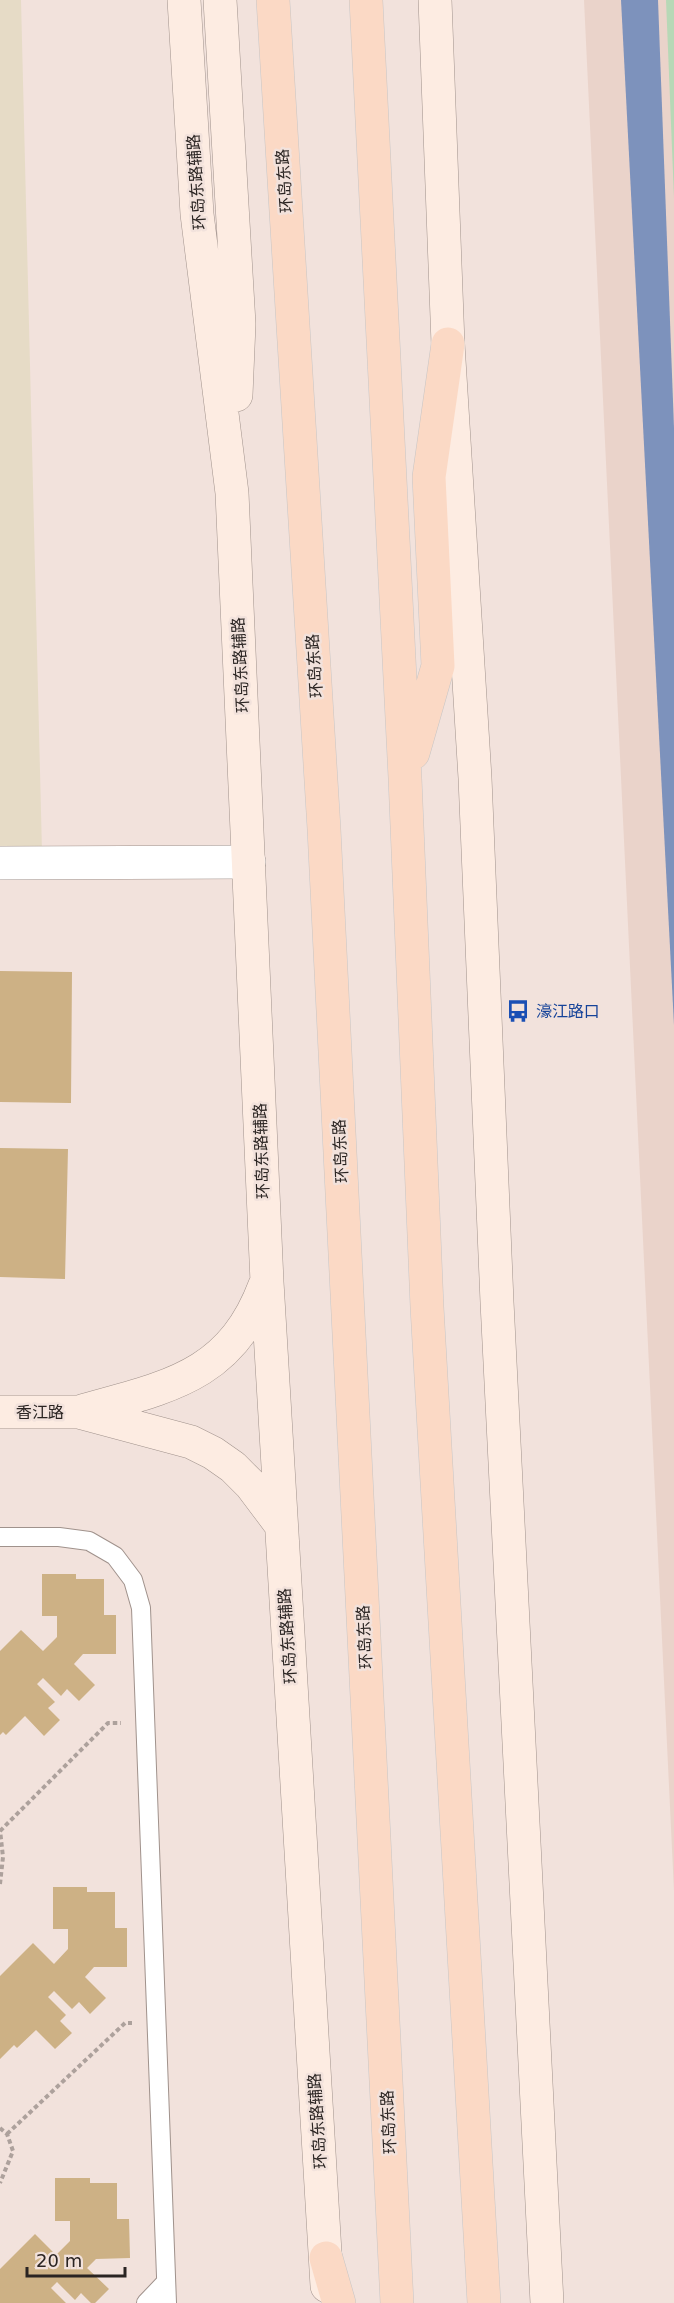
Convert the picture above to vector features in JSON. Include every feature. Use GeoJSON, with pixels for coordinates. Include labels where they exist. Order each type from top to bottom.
{"type":"FeatureCollection","features":[{"type":"Feature","properties":{"kind":"main road","name":"环岛东路辅路"},"geometry":{"type":"LineString","coordinates":[[184,0],[197,214],[232,493],[267,1282],[327,2303]]}},
{"type":"Feature","properties":{"kind":"main road"},"geometry":{"type":"LineString","coordinates":[[220,0],[239,324],[232,493]]}},
{"type":"Feature","properties":{"kind":"main road","name":"环岛东路"},"geometry":{"type":"LineString","coordinates":[[273,0],[323,817],[397,2303]]}},
{"type":"Feature","properties":{"kind":"main road"},"geometry":{"type":"LineString","coordinates":[[366,0],[405,778],[428,1319],[484,2303]]}},
{"type":"Feature","properties":{"kind":"main road"},"geometry":{"type":"LineString","coordinates":[[435,0],[448,344],[475,790],[496,1290],[547,2303]]}},
{"type":"Feature","properties":{"kind":"main road"},"geometry":{"type":"LineString","coordinates":[[405,778],[438,666],[429,477],[448,344]]}},
{"type":"Feature","properties":{"kind":"main road"},"geometry":{"type":"LineString","coordinates":[[79,1412],[171,1386],[213,1362],[246,1326],[267,1282]]}},
{"type":"Feature","properties":{"kind":"main road","name":"香江路"},"geometry":{"type":"LineString","coordinates":[[0,1412],[79,1412]]}},
{"type":"Feature","properties":{"kind":"main road"},"geometry":{"type":"LineString","coordinates":[[79,1412],[191,1442],[213,1453],[233,1467],[251,1485],[281,1525]]}},
{"type":"Feature","properties":{"kind":"main road"},"geometry":{"type":"LineString","coordinates":[[326,2258],[339,2303]]}},
{"type":"Feature","properties":{"kind":"street"},"geometry":{"type":"LineString","coordinates":[[0,863],[249,862]]}},
{"type":"Feature","properties":{"kind":"lane"},"geometry":{"type":"LineString","coordinates":[[0,1537],[59,1537],[89,1541],[115,1556],[133,1580],[141,1608],[167,2303]]}},
{"type":"Feature","properties":{"kind":"lane"},"geometry":{"type":"LineString","coordinates":[[146,2303],[166,2282]]}},
{"type":"Feature","properties":{"kind":"path"},"geometry":{"type":"LineString","coordinates":[[0,1884],[3,1857],[0,1830],[108,1723],[145,1722]]}},
{"type":"Feature","properties":{"kind":"path"},"geometry":{"type":"LineString","coordinates":[[7,2134],[124,2023],[157,2023]]}},
{"type":"Feature","properties":{"kind":"path"},"geometry":{"type":"LineString","coordinates":[[0,2128],[7,2134],[13,2151],[0,2183]]}},
{"type":"Feature","properties":{"kind":"shaded area"},"geometry":{"type":"Polygon","coordinates":[[[0,0],[21,0],[42,852],[0,852],[0,0]]]}},
{"type":"Feature","properties":{"kind":"shaded area"},"geometry":{"type":"Polygon","coordinates":[[[584,0],[674,0],[674,1891],[584,0]]]}},
{"type":"Feature","properties":{"kind":"green space"},"geometry":{"type":"Polygon","coordinates":[[[666,0],[674,0],[674,198],[666,0]]]}},
{"type":"Feature","properties":{"kind":"water"},"geometry":{"type":"Polygon","coordinates":[[[621,0],[658,0],[674,428],[674,1025],[621,0]]]}},
{"type":"Feature","properties":{"kind":"building"},"geometry":{"type":"Polygon","coordinates":[[[0,971],[72,972],[71,1103],[0,1102],[0,971]]]}},
{"type":"Feature","properties":{"kind":"building"},"geometry":{"type":"Polygon","coordinates":[[[0,1148],[68,1149],[65,1279],[0,1277],[0,1148]]]}},
{"type":"Feature","properties":{"kind":"building"},"geometry":{"type":"Polygon","coordinates":[[[42,1574],[76,1574],[76,1579],[104,1579],[104,1615],[116,1615],[116,1654],[83,1654],[74,1664],[95,1685],[79,1701],[67,1689],[61,1696],[43,1678],[37,1684],[55,1702],[48,1708],[60,1720],[44,1736],[25,1716],[6,1735],[3,1732],[0,1735],[0,1651],[21,1630],[43,1651],[57,1637],[57,1616],[42,1616],[42,1574]]]}},
{"type":"Feature","properties":{"kind":"building"},"geometry":{"type":"Polygon","coordinates":[[[53,1887],[87,1887],[87,1892],[115,1892],[115,1928],[127,1928],[127,1967],[94,1967],[85,1977],[106,1998],[90,2014],[79,2002],[72,2009],[54,1991],[48,1997],[66,2015],[60,2021],[72,2033],[55,2049],[36,2030],[17,2048],[14,2045],[0,2059],[0,1976],[33,1943],[54,1964],[68,1949],[68,1929],[53,1929],[53,1887]]]}},
{"type":"Feature","properties":{"kind":"building"},"geometry":{"type":"Polygon","coordinates":[[[55,2178],[90,2178],[90,2183],[117,2183],[117,2219],[129,2219],[130,2258],[96,2259],[87,2268],[109,2289],[95,2303],[91,2303],[81,2293],[75,2300],[57,2282],[51,2288],[66,2303],[0,2303],[0,2269],[35,2234],[56,2255],[70,2241],[70,2221],[55,2221],[55,2178]]]}},
{"type":"Feature","properties":{"kind":"place","name":"濠江路口"},"geometry":{"type":"Point","coordinates":[518,1011]}}]}
